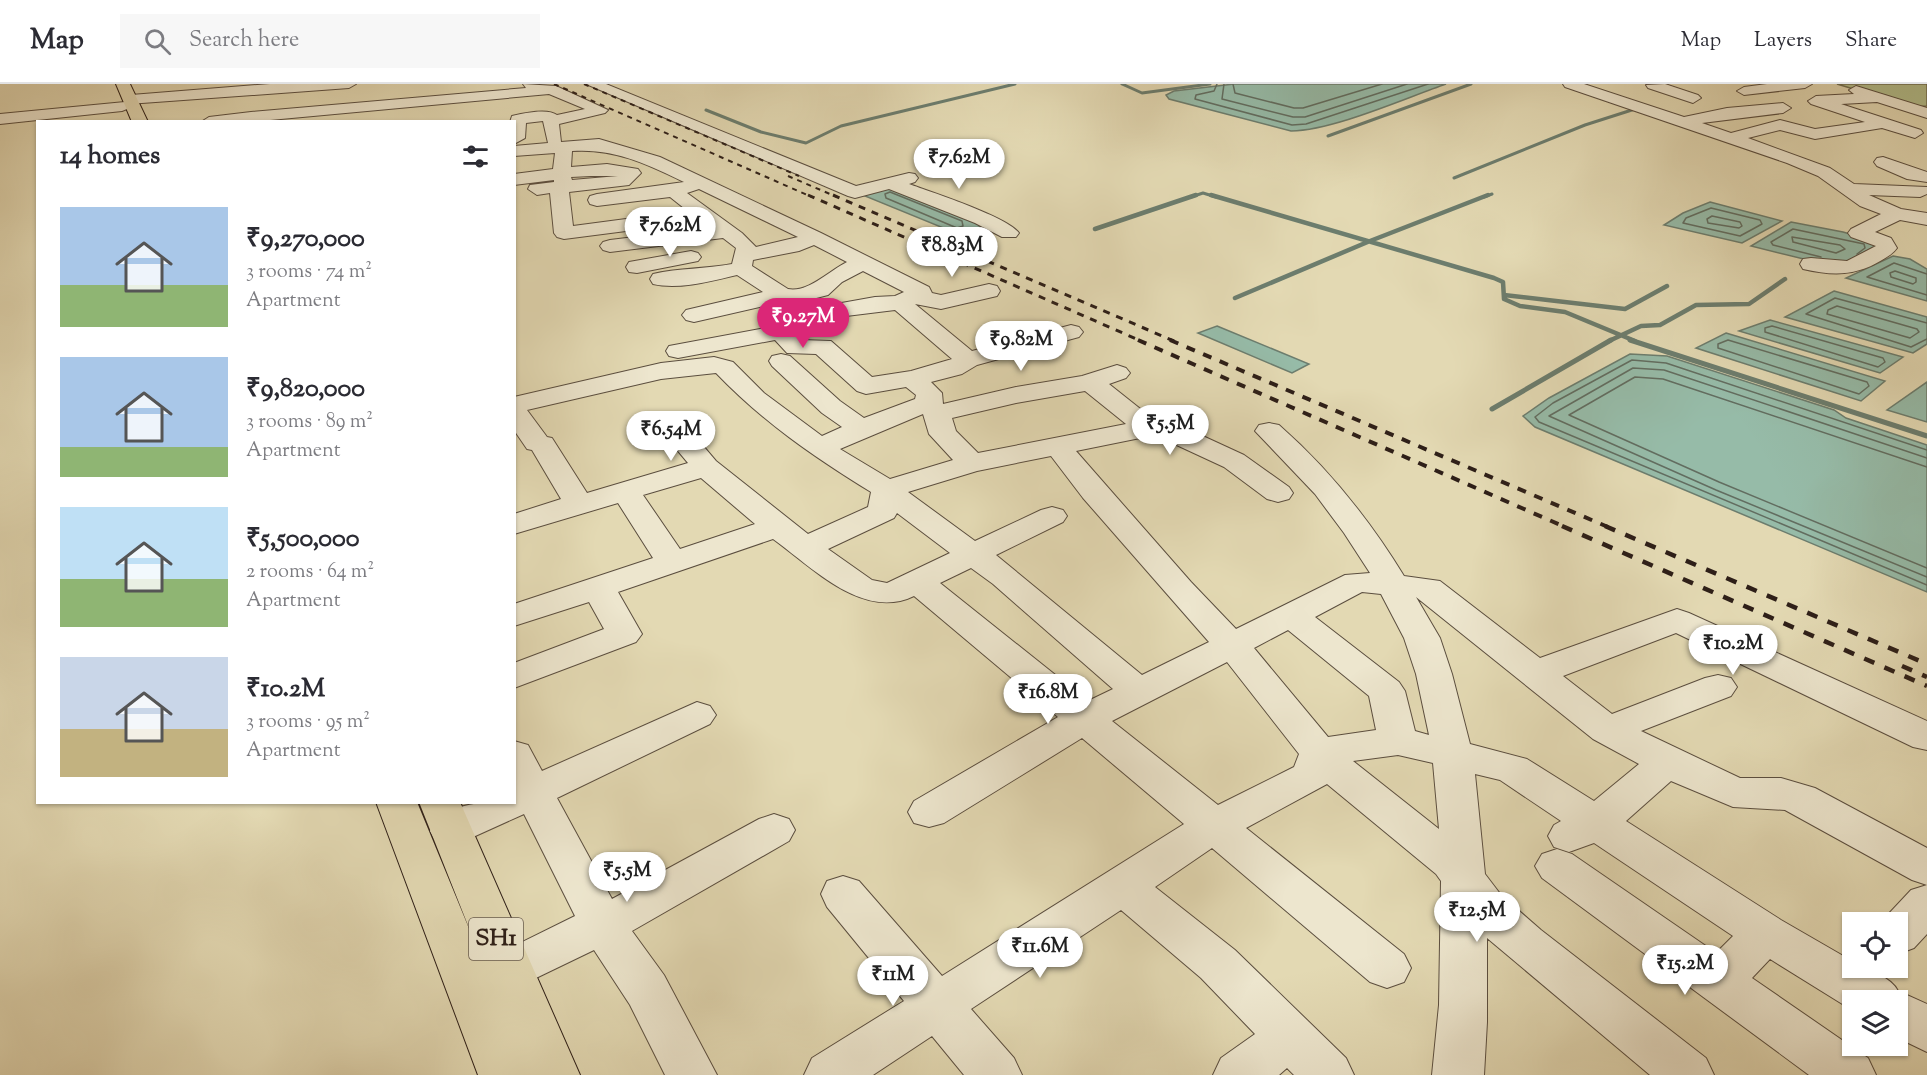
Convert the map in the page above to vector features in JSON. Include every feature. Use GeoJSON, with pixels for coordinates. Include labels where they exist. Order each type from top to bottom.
{"type":"FeatureCollection","features":[{"type":"Feature","properties":{"kind":"main road"},"geometry":{"type":"LineString","coordinates":[[121,93],[128,120]]}},
{"type":"Feature","properties":{"kind":"main road"},"geometry":{"type":"LineString","coordinates":[[121,93],[139,120]]}},
{"type":"Feature","properties":{"kind":"main road","name":"SH1"},"geometry":{"type":"LineString","coordinates":[[397,804],[504,1075]]}},
{"type":"Feature","properties":{"kind":"main road","name":"SH1"},"geometry":{"type":"LineString","coordinates":[[445,817],[554,1075]]}},
{"type":"Feature","properties":{"kind":"street"},"geometry":{"type":"LineString","coordinates":[[0,104],[121,93],[350,84]]}},
{"type":"Feature","properties":{"kind":"street"},"geometry":{"type":"LineString","coordinates":[[437,109],[441,84]]}},
{"type":"Feature","properties":{"kind":"street"},"geometry":{"type":"LineString","coordinates":[[593,84],[855,192],[900,181],[1010,234]]}},
{"type":"Feature","properties":{"kind":"street"},"geometry":{"type":"LineString","coordinates":[[1570,84],[1793,159],[1824,172],[1867,202],[1897,214],[1927,219]]}},
{"type":"Feature","properties":{"kind":"street"},"geometry":{"type":"LineString","coordinates":[[1641,109],[1671,107],[1687,100],[1805,84]]}},
{"type":"Feature","properties":{"kind":"street"},"geometry":{"type":"LineString","coordinates":[[1834,84],[1920,109]]}},
{"type":"Feature","properties":{"kind":"street"},"geometry":{"type":"LineString","coordinates":[[1637,86],[1727,113]]}},
{"type":"Feature","properties":{"kind":"street"},"geometry":{"type":"LineString","coordinates":[[1653,86],[1687,100]]}},
{"type":"Feature","properties":{"kind":"street"},"geometry":{"type":"LineString","coordinates":[[272,117],[281,87]]}},
{"type":"Feature","properties":{"kind":"street"},"geometry":{"type":"LineString","coordinates":[[234,120],[437,109],[537,87],[551,89],[600,110],[553,121]]}},
{"type":"Feature","properties":{"kind":"street"},"geometry":{"type":"LineString","coordinates":[[0,119],[121,93]]}},
{"type":"Feature","properties":{"kind":"street"},"geometry":{"type":"LineString","coordinates":[[1722,95],[1762,108]]}},
{"type":"Feature","properties":{"kind":"street"},"geometry":{"type":"LineString","coordinates":[[1878,97],[1816,101],[1852,113],[1882,131]]}},
{"type":"Feature","properties":{"kind":"street"},"geometry":{"type":"LineString","coordinates":[[516,122],[533,107]]}},
{"type":"Feature","properties":{"kind":"street"},"geometry":{"type":"LineString","coordinates":[[1681,123],[1727,113],[1777,107],[1804,114],[1920,109]]}},
{"type":"Feature","properties":{"kind":"street"},"geometry":{"type":"LineString","coordinates":[[1729,138],[1780,125],[1804,114]]}},
{"type":"Feature","properties":{"kind":"street"},"geometry":{"type":"LineString","coordinates":[[516,122],[518,119],[550,116],[553,121],[560,170],[564,233],[626,225]]}},
{"type":"Feature","properties":{"kind":"street"},"geometry":{"type":"LineString","coordinates":[[1780,125],[1815,134],[1882,131],[1917,136],[1927,148]]}},
{"type":"Feature","properties":{"kind":"street"},"geometry":{"type":"LineString","coordinates":[[516,191],[560,170],[599,144],[654,161],[702,183],[921,292],[908,299]]}},
{"type":"Feature","properties":{"kind":"street"},"geometry":{"type":"LineString","coordinates":[[516,152],[560,170],[674,191],[702,183]]}},
{"type":"Feature","properties":{"kind":"street"},"geometry":{"type":"LineString","coordinates":[[516,180],[607,157]]}},
{"type":"Feature","properties":{"kind":"street"},"geometry":{"type":"LineString","coordinates":[[1883,162],[1913,175],[1923,184]]}},
{"type":"Feature","properties":{"kind":"street"},"geometry":{"type":"LineString","coordinates":[[1850,188],[1923,184]]}},
{"type":"Feature","properties":{"kind":"street"},"geometry":{"type":"LineString","coordinates":[[674,191],[724,232],[742,241],[744,257],[773,289],[793,297],[820,290],[834,277],[862,263]]}},
{"type":"Feature","properties":{"kind":"street"},"geometry":{"type":"LineString","coordinates":[[1811,264],[1836,270],[1852,269],[1887,248],[1884,242],[1858,233],[1897,214]]}},
{"type":"Feature","properties":{"kind":"street"},"geometry":{"type":"LineString","coordinates":[[610,246],[724,232]]}},
{"type":"Feature","properties":{"kind":"street"},"geometry":{"type":"LineString","coordinates":[[744,257],[703,276],[639,275],[792,247],[814,237]]}},
{"type":"Feature","properties":{"kind":"street"},"geometry":{"type":"LineString","coordinates":[[690,275],[712,295],[773,289]]}},
{"type":"Feature","properties":{"kind":"street"},"geometry":{"type":"LineString","coordinates":[[694,315],[773,289]]}},
{"type":"Feature","properties":{"kind":"street"},"geometry":{"type":"LineString","coordinates":[[680,370],[665,354],[822,324],[816,314],[908,299],[941,302],[989,291]]}},
{"type":"Feature","properties":{"kind":"street"},"geometry":{"type":"LineString","coordinates":[[908,299],[968,360]]}},
{"type":"Feature","properties":{"kind":"street"},"geometry":{"type":"LineString","coordinates":[[780,332],[796,348],[822,346],[866,386],[953,369],[968,360],[1071,332]]}},
{"type":"Feature","properties":{"kind":"street"},"geometry":{"type":"LineString","coordinates":[[781,361],[831,407],[861,428]]}},
{"type":"Feature","properties":{"kind":"street"},"geometry":{"type":"LineString","coordinates":[[516,405],[661,371],[714,365],[724,367],[755,399],[819,448],[886,489],[925,520],[974,553],[1139,692]]}},
{"type":"Feature","properties":{"kind":"street"},"geometry":{"type":"LineString","coordinates":[[557,367],[572,392]]}},
{"type":"Feature","properties":{"kind":"street"},"geometry":{"type":"LineString","coordinates":[[819,448],[861,428],[932,409],[1090,382],[1117,373]]}},
{"type":"Feature","properties":{"kind":"street"},"geometry":{"type":"LineString","coordinates":[[911,379],[929,393],[932,409],[943,434],[972,463]]}},
{"type":"Feature","properties":{"kind":"street"},"geometry":{"type":"LineString","coordinates":[[1090,382],[1147,427]]}},
{"type":"Feature","properties":{"kind":"street"},"geometry":{"type":"LineString","coordinates":[[516,416],[526,447],[542,444],[579,505]]}},
{"type":"Feature","properties":{"kind":"street"},"geometry":{"type":"LineString","coordinates":[[886,489],[972,463],[1158,426],[1234,461],[1278,493]]}},
{"type":"Feature","properties":{"kind":"street"},"geometry":{"type":"LineString","coordinates":[[672,427],[706,466],[777,527],[861,587],[891,594],[1052,516]]}},
{"type":"Feature","properties":{"kind":"street"},"geometry":{"type":"LineString","coordinates":[[1269,431],[1294,452],[1327,487],[1376,554],[1421,637],[1452,754],[1464,880],[1464,1025],[1458,1075]]}},
{"type":"Feature","properties":{"kind":"street"},"geometry":{"type":"LineString","coordinates":[[1058,446],[1094,492],[1179,589],[1233,646],[1318,752],[1355,787],[1451,862],[1485,908],[1525,944],[1688,1075]]}},
{"type":"Feature","properties":{"kind":"street"},"geometry":{"type":"LineString","coordinates":[[516,524],[558,509],[626,492],[706,466]]}},
{"type":"Feature","properties":{"kind":"street"},"geometry":{"type":"LineString","coordinates":[[806,547],[883,512],[886,489]]}},
{"type":"Feature","properties":{"kind":"street"},"geometry":{"type":"LineString","coordinates":[[626,492],[672,562]]}},
{"type":"Feature","properties":{"kind":"street"},"geometry":{"type":"LineString","coordinates":[[516,615],[777,527]]}},
{"type":"Feature","properties":{"kind":"street"},"geometry":{"type":"LineString","coordinates":[[916,581],[1387,968]]}},
{"type":"Feature","properties":{"kind":"street"},"geometry":{"type":"LineString","coordinates":[[929,812],[1084,719],[1357,582],[1428,588],[1607,730],[1667,762],[1733,792],[1781,793],[1800,799],[1927,868]]}},
{"type":"Feature","properties":{"kind":"street"},"geometry":{"type":"LineString","coordinates":[[516,675],[624,633],[598,588]]}},
{"type":"Feature","properties":{"kind":"street"},"geometry":{"type":"LineString","coordinates":[[1292,616],[1386,691],[1398,741]]}},
{"type":"Feature","properties":{"kind":"street"},"geometry":{"type":"LineString","coordinates":[[1536,673],[1677,620],[1927,737]]}},
{"type":"Feature","properties":{"kind":"street"},"geometry":{"type":"LineString","coordinates":[[1607,730],[1718,687]]}},
{"type":"Feature","properties":{"kind":"street"},"geometry":{"type":"LineString","coordinates":[[691,1075],[647,990],[602,924],[518,788],[697,715]]}},
{"type":"Feature","properties":{"kind":"street"},"geometry":{"type":"LineString","coordinates":[[1318,752],[1398,741],[1513,769],[1575,841],[1720,981],[1850,1075]]}},
{"type":"Feature","properties":{"kind":"street"},"geometry":{"type":"LineString","coordinates":[[830,1075],[937,1008],[1214,826],[1311,776],[1318,752]]}},
{"type":"Feature","properties":{"kind":"street"},"geometry":{"type":"LineString","coordinates":[[1575,841],[1667,762]]}},
{"type":"Feature","properties":{"kind":"street"},"geometry":{"type":"LineString","coordinates":[[445,817],[478,804]]}},
{"type":"Feature","properties":{"kind":"street"},"geometry":{"type":"LineString","coordinates":[[509,971],[602,924],[774,830]]}},
{"type":"Feature","properties":{"kind":"street"},"geometry":{"type":"LineString","coordinates":[[1575,841],[1766,933],[1861,990]]}},
{"type":"Feature","properties":{"kind":"street"},"geometry":{"type":"LineString","coordinates":[[1123,885],[1218,964],[1328,1075]]}},
{"type":"Feature","properties":{"kind":"street"},"geometry":{"type":"LineString","coordinates":[[843,894],[937,1008],[996,1075]]}},
{"type":"Feature","properties":{"kind":"street"},"geometry":{"type":"LineString","coordinates":[[1908,924],[1927,903]]}},
{"type":"Feature","properties":{"kind":"street"},"geometry":{"type":"LineString","coordinates":[[1720,981],[1766,933]]}},
{"type":"Feature","properties":{"kind":"street"},"geometry":{"type":"LineString","coordinates":[[1908,1018],[1927,1030]]}},
{"type":"Feature","properties":{"kind":"street"},"geometry":{"type":"LineString","coordinates":[[1239,1075],[1290,1037]]}},
{"type":"Feature","properties":{"kind":"shaded area"},"geometry":{"type":"Polygon","coordinates":[[[1837,84],[1927,84],[1927,106],[1913,107],[1837,84]]]}},
{"type":"Feature","properties":{"kind":"water"},"geometry":{"type":"Polygon","coordinates":[[[1234,84],[1446,84],[1348,120],[1291,131],[1169,99],[1166,95],[1174,91],[1234,84]]]}},
{"type":"Feature","properties":{"kind":"water"},"geometry":{"type":"Polygon","coordinates":[[[889,186],[986,225],[958,234],[860,194],[889,186]]]}},
{"type":"Feature","properties":{"kind":"water"},"geometry":{"type":"Polygon","coordinates":[[[1710,202],[1782,221],[1742,243],[1664,225],[1683,213],[1710,202]]]}},
{"type":"Feature","properties":{"kind":"water"},"geometry":{"type":"Polygon","coordinates":[[[1791,222],[1843,232],[1882,243],[1836,267],[1751,246],[1791,222]]]}},
{"type":"Feature","properties":{"kind":"water"},"geometry":{"type":"Polygon","coordinates":[[[1893,256],[1910,259],[1927,269],[1927,301],[1846,278],[1893,256]]]}},
{"type":"Feature","properties":{"kind":"water"},"geometry":{"type":"Polygon","coordinates":[[[1834,291],[1927,317],[1927,344],[1913,353],[1785,317],[1834,291]]]}},
{"type":"Feature","properties":{"kind":"water"},"geometry":{"type":"Polygon","coordinates":[[[1770,320],[1903,357],[1880,373],[1739,331],[1770,320]]]}},
{"type":"Feature","properties":{"kind":"water"},"geometry":{"type":"Polygon","coordinates":[[[1217,326],[1309,364],[1292,373],[1198,333],[1217,326]]]}},
{"type":"Feature","properties":{"kind":"water"},"geometry":{"type":"Polygon","coordinates":[[[1726,333],[1885,381],[1861,401],[1696,348],[1726,333]]]}},
{"type":"Feature","properties":{"kind":"water"},"geometry":{"type":"Polygon","coordinates":[[[1630,354],[1667,356],[1834,410],[1846,418],[1927,445],[1927,592],[1535,427],[1523,416],[1549,398],[1630,354]]]}},
{"type":"Feature","properties":{"kind":"water"},"geometry":{"type":"Polygon","coordinates":[[[1927,382],[1927,422],[1887,410],[1927,382]]]}},
{"type":"Feature","properties":{"kind":"waterway"},"geometry":{"type":"LineString","coordinates":[[706,110],[761,132],[806,143],[841,126],[1015,84]]}},
{"type":"Feature","properties":{"kind":"waterway"},"geometry":{"type":"LineString","coordinates":[[1122,84],[1142,93],[1210,84]]}},
{"type":"Feature","properties":{"kind":"waterway"},"geometry":{"type":"LineString","coordinates":[[1328,136],[1471,84]]}},
{"type":"Feature","properties":{"kind":"waterway"},"geometry":{"type":"LineString","coordinates":[[1454,178],[1585,125],[1635,109]]}},
{"type":"Feature","properties":{"kind":"waterway"},"geometry":{"type":"LineString","coordinates":[[1191,197],[1203,193],[1216,197]]}},
{"type":"Feature","properties":{"kind":"waterway"},"geometry":{"type":"LineString","coordinates":[[1484,197],[1492,194]]}},
{"type":"Feature","properties":{"kind":"waterway"},"geometry":{"type":"LineString","coordinates":[[1095,229],[1196,195]]}},
{"type":"Feature","properties":{"kind":"waterway"},"geometry":{"type":"LineString","coordinates":[[1211,195],[1369,241]]}},
{"type":"Feature","properties":{"kind":"waterway"},"geometry":{"type":"LineString","coordinates":[[1369,241],[1488,195]]}},
{"type":"Feature","properties":{"kind":"waterway"},"geometry":{"type":"LineString","coordinates":[[1235,298],[1369,241]]}},
{"type":"Feature","properties":{"kind":"waterway"},"geometry":{"type":"LineString","coordinates":[[1369,241],[1494,278],[1503,282],[1504,299],[1520,306],[1565,312],[1621,335]]}},
{"type":"Feature","properties":{"kind":"waterway"},"geometry":{"type":"LineString","coordinates":[[1621,335],[1641,326],[1660,325],[1696,305],[1749,304],[1785,279]]}},
{"type":"Feature","properties":{"kind":"waterway"},"geometry":{"type":"LineString","coordinates":[[1504,295],[1625,309],[1667,286]]}},
{"type":"Feature","properties":{"kind":"waterway"},"geometry":{"type":"LineString","coordinates":[[1610,340],[1621,335]]}},
{"type":"Feature","properties":{"kind":"waterway"},"geometry":{"type":"LineString","coordinates":[[1621,335],[1635,341]]}},
{"type":"Feature","properties":{"kind":"waterway"},"geometry":{"type":"LineString","coordinates":[[1492,409],[1610,340]]}},
{"type":"Feature","properties":{"kind":"waterway"},"geometry":{"type":"LineString","coordinates":[[1630,340],[1927,436]]}},
{"type":"Feature","properties":{"kind":"railway"},"geometry":{"type":"LineString","coordinates":[[554,84],[812,197]]}},
{"type":"Feature","properties":{"kind":"railway"},"geometry":{"type":"LineString","coordinates":[[584,84],[799,176]]}},
{"type":"Feature","properties":{"kind":"railway"},"geometry":{"type":"LineString","coordinates":[[788,176],[837,197]]}},
{"type":"Feature","properties":{"kind":"railway"},"geometry":{"type":"LineString","coordinates":[[808,195],[1141,341]]}},
{"type":"Feature","properties":{"kind":"railway"},"geometry":{"type":"LineString","coordinates":[[833,195],[1174,341]]}},
{"type":"Feature","properties":{"kind":"railway"},"geometry":{"type":"LineString","coordinates":[[1138,340],[1565,527]]}},
{"type":"Feature","properties":{"kind":"railway"},"geometry":{"type":"LineString","coordinates":[[1170,340],[1608,527]]}},
{"type":"Feature","properties":{"kind":"railway"},"geometry":{"type":"LineString","coordinates":[[1562,526],[1927,686]]}},
{"type":"Feature","properties":{"kind":"railway"},"geometry":{"type":"LineString","coordinates":[[1605,526],[1927,664]]}},
{"type":"Feature","properties":{"kind":"railway"},"geometry":{"type":"LineString","coordinates":[[1902,666],[1927,677]]}}]}
